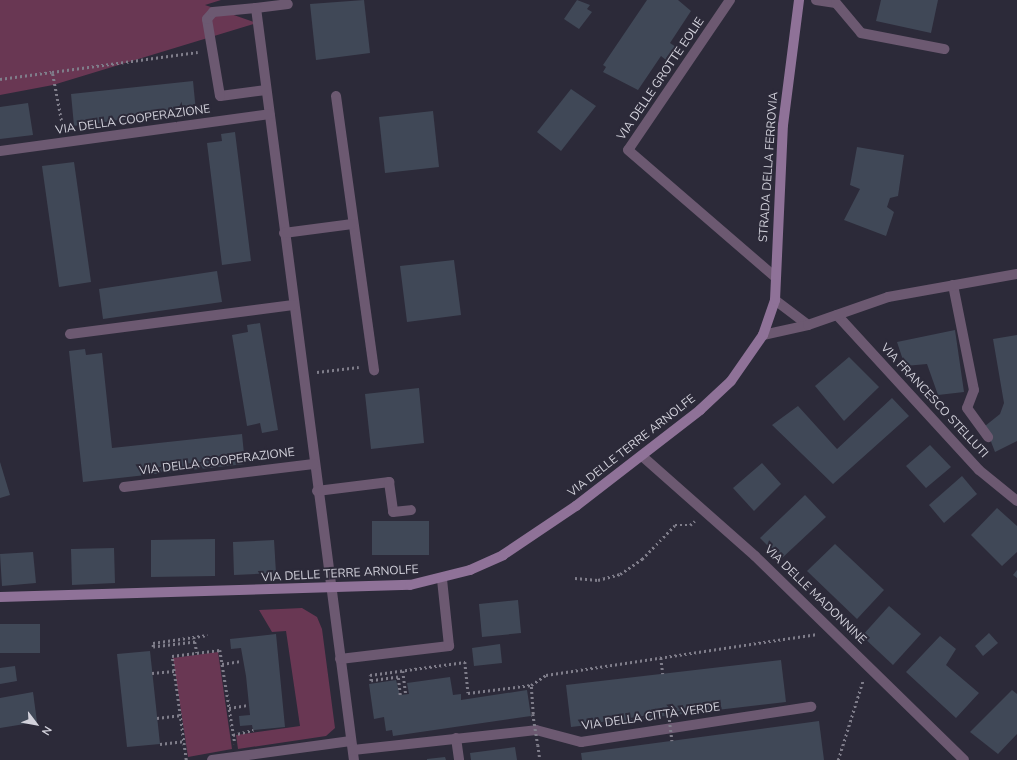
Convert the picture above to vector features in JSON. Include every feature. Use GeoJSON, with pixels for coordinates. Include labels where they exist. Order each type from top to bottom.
{"type":"FeatureCollection","features":[{"type":"Feature","properties":{"kind":"street","name":"VIA DELLE GROTTE EOLIE"},"geometry":{"type":"LineString","coordinates":[[730,0],[628,150],[775,277]]}},
{"type":"Feature","properties":{"kind":"street","name":"STRADA DELLA FERROVIA"},"geometry":{"type":"LineString","coordinates":[[763,335],[775,300],[783,125],[799,0]]}},
{"type":"Feature","properties":{"kind":"street"},"geometry":{"type":"LineString","coordinates":[[816,0],[836,3],[861,33],[944,49]]}},
{"type":"Feature","properties":{"kind":"street"},"geometry":{"type":"LineString","coordinates":[[256,8],[288,4]]}},
{"type":"Feature","properties":{"kind":"street","name":"VIA DELLA COOPERAZIONE"},"geometry":{"type":"LineString","coordinates":[[266,90],[220,96],[207,19],[213,12],[256,8],[317,491],[354,760]]}},
{"type":"Feature","properties":{"kind":"street"},"geometry":{"type":"LineString","coordinates":[[336,96],[352,224],[374,368]]}},
{"type":"Feature","properties":{"kind":"street","name":"VIA DELLA COOPERAZIONE"},"geometry":{"type":"LineString","coordinates":[[0,151],[269,114]]}},
{"type":"Feature","properties":{"kind":"street"},"geometry":{"type":"LineString","coordinates":[[284,233],[352,224]]}},
{"type":"Feature","properties":{"kind":"street"},"geometry":{"type":"LineString","coordinates":[[763,335],[808,325],[888,297],[1017,274]]}},
{"type":"Feature","properties":{"kind":"street"},"geometry":{"type":"LineString","coordinates":[[953,285],[974,390],[967,408],[988,437]]}},
{"type":"Feature","properties":{"kind":"street"},"geometry":{"type":"LineString","coordinates":[[775,300],[808,325]]}},
{"type":"Feature","properties":{"kind":"street"},"geometry":{"type":"LineString","coordinates":[[70,334],[293,305]]}},
{"type":"Feature","properties":{"kind":"street","name":"VIA FRANCESCO STELLUTI"},"geometry":{"type":"LineString","coordinates":[[836,315],[979,470],[1017,501]]}},
{"type":"Feature","properties":{"kind":"street","name":"VIA DELLE TERRE ARNOLFE"},"geometry":{"type":"LineString","coordinates":[[0,597],[330,590],[410,585],[442,579],[503,555],[576,506],[642,456],[731,381],[763,335]]}},
{"type":"Feature","properties":{"kind":"street","name":"VIA DELLE MADONNINE"},"geometry":{"type":"LineString","coordinates":[[642,456],[707,512],[869,664],[964,760]]}},
{"type":"Feature","properties":{"kind":"street","name":"VIA DELLA COOPERAZIONE"},"geometry":{"type":"LineString","coordinates":[[124,487],[314,464]]}},
{"type":"Feature","properties":{"kind":"street"},"geometry":{"type":"LineString","coordinates":[[317,491],[389,482],[393,512],[410,510]]}},
{"type":"Feature","properties":{"kind":"street"},"geometry":{"type":"LineString","coordinates":[[340,659],[449,646],[442,579]]}},
{"type":"Feature","properties":{"kind":"street","name":"VIA DELLA CITTÀ VERDE"},"geometry":{"type":"LineString","coordinates":[[352,745],[456,738],[536,730],[581,742],[811,707]]}},
{"type":"Feature","properties":{"kind":"street"},"geometry":{"type":"LineString","coordinates":[[456,738],[459,760]]}},
{"type":"Feature","properties":{"kind":"street"},"geometry":{"type":"LineString","coordinates":[[212,760],[352,745]]}},
{"type":"Feature","properties":{"kind":"path"},"geometry":{"type":"LineString","coordinates":[[0,79],[212,50]]}},
{"type":"Feature","properties":{"kind":"path"},"geometry":{"type":"LineString","coordinates":[[52,72],[66,142]]}},
{"type":"Feature","properties":{"kind":"path"},"geometry":{"type":"LineString","coordinates":[[302,373],[374,368]]}},
{"type":"Feature","properties":{"kind":"path"},"geometry":{"type":"LineString","coordinates":[[575,578],[598,580],[620,574],[642,559],[675,526],[690,525],[707,512]]}},
{"type":"Feature","properties":{"kind":"path"},"geometry":{"type":"LineString","coordinates":[[400,696],[398,677],[371,681],[370,675],[465,662],[468,693],[531,685],[546,675],[835,632]]}},
{"type":"Feature","properties":{"kind":"path"},"geometry":{"type":"LineString","coordinates":[[195,642],[153,647],[153,643],[207,635]]}},
{"type":"Feature","properties":{"kind":"path"},"geometry":{"type":"LineString","coordinates":[[194,637],[196,653]]}},
{"type":"Feature","properties":{"kind":"path"},"geometry":{"type":"LineString","coordinates":[[186,760],[172,656],[220,650],[236,757]]}},
{"type":"Feature","properties":{"kind":"path"},"geometry":{"type":"LineString","coordinates":[[661,658],[662,674]]}},
{"type":"Feature","properties":{"kind":"path"},"geometry":{"type":"LineString","coordinates":[[222,664],[242,661]]}},
{"type":"Feature","properties":{"kind":"path"},"geometry":{"type":"LineString","coordinates":[[838,760],[847,721],[869,664]]}},
{"type":"Feature","properties":{"kind":"path"},"geometry":{"type":"LineString","coordinates":[[152,673],[174,670]]}},
{"type":"Feature","properties":{"kind":"path"},"geometry":{"type":"LineString","coordinates":[[402,670],[406,695]]}},
{"type":"Feature","properties":{"kind":"path"},"geometry":{"type":"LineString","coordinates":[[531,685],[533,714],[540,760]]}},
{"type":"Feature","properties":{"kind":"path"},"geometry":{"type":"LineString","coordinates":[[229,708],[249,705]]}},
{"type":"Feature","properties":{"kind":"path"},"geometry":{"type":"LineString","coordinates":[[157,718],[180,715]]}},
{"type":"Feature","properties":{"kind":"path"},"geometry":{"type":"LineString","coordinates":[[669,716],[672,741]]}},
{"type":"Feature","properties":{"kind":"path"},"geometry":{"type":"LineString","coordinates":[[233,735],[253,730]]}},
{"type":"Feature","properties":{"kind":"path"},"geometry":{"type":"LineString","coordinates":[[160,744],[183,741]]}},
{"type":"Feature","properties":{"kind":"shaded area"},"geometry":{"type":"Polygon","coordinates":[[[0,0],[221,0],[205,5],[257,23],[53,85],[0,95],[0,0]]]}},
{"type":"Feature","properties":{"kind":"shaded area"},"geometry":{"type":"Polygon","coordinates":[[[302,608],[317,617],[322,629],[335,728],[326,736],[238,749],[236,735],[300,726],[286,631],[272,632],[259,610],[302,608]]]}},
{"type":"Feature","properties":{"kind":"shaded area"},"geometry":{"type":"Polygon","coordinates":[[[218,652],[232,749],[188,757],[173,658],[218,652]]]}},
{"type":"Feature","properties":{"kind":"building"},"geometry":{"type":"Polygon","coordinates":[[[364,0],[370,53],[316,60],[310,4],[364,0]]]}},
{"type":"Feature","properties":{"kind":"building"},"geometry":{"type":"Polygon","coordinates":[[[577,0],[590,5],[587,9],[592,12],[579,29],[564,19],[577,0]]]}},
{"type":"Feature","properties":{"kind":"building"},"geometry":{"type":"Polygon","coordinates":[[[647,0],[678,0],[691,11],[670,43],[676,47],[666,60],[661,56],[638,90],[603,72],[606,67],[603,65],[647,0]]]}},
{"type":"Feature","properties":{"kind":"building"},"geometry":{"type":"Polygon","coordinates":[[[881,0],[938,0],[931,33],[876,21],[881,0]]]}},
{"type":"Feature","properties":{"kind":"building"},"geometry":{"type":"Polygon","coordinates":[[[193,81],[196,112],[74,126],[71,94],[193,81]]]}},
{"type":"Feature","properties":{"kind":"building"},"geometry":{"type":"Polygon","coordinates":[[[571,89],[596,106],[561,151],[537,132],[571,89]]]}},
{"type":"Feature","properties":{"kind":"building"},"geometry":{"type":"Polygon","coordinates":[[[28,103],[33,135],[0,139],[0,107],[28,103]]]}},
{"type":"Feature","properties":{"kind":"building"},"geometry":{"type":"Polygon","coordinates":[[[433,111],[439,167],[385,173],[379,117],[433,111]]]}},
{"type":"Feature","properties":{"kind":"building"},"geometry":{"type":"Polygon","coordinates":[[[235,132],[251,261],[222,265],[207,143],[222,141],[221,134],[235,132]]]}},
{"type":"Feature","properties":{"kind":"building"},"geometry":{"type":"Polygon","coordinates":[[[857,147],[904,155],[898,196],[890,198],[887,207],[894,212],[886,236],[844,220],[860,189],[850,185],[857,147]]]}},
{"type":"Feature","properties":{"kind":"building"},"geometry":{"type":"Polygon","coordinates":[[[74,162],[91,282],[59,287],[42,166],[74,162]]]}},
{"type":"Feature","properties":{"kind":"building"},"geometry":{"type":"Polygon","coordinates":[[[454,260],[461,315],[407,322],[400,266],[454,260]]]}},
{"type":"Feature","properties":{"kind":"building"},"geometry":{"type":"Polygon","coordinates":[[[217,271],[222,302],[103,319],[99,289],[217,271]]]}},
{"type":"Feature","properties":{"kind":"building"},"geometry":{"type":"Polygon","coordinates":[[[260,323],[278,430],[262,433],[260,423],[247,426],[232,335],[248,332],[247,325],[260,323]]]}},
{"type":"Feature","properties":{"kind":"building"},"geometry":{"type":"Polygon","coordinates":[[[955,330],[964,392],[938,395],[927,364],[905,366],[897,342],[955,330]]]}},
{"type":"Feature","properties":{"kind":"building"},"geometry":{"type":"Polygon","coordinates":[[[1017,335],[1017,441],[995,452],[985,426],[1000,414],[1004,403],[993,339],[1017,335]]]}},
{"type":"Feature","properties":{"kind":"building"},"geometry":{"type":"Polygon","coordinates":[[[85,349],[86,355],[102,353],[112,448],[242,434],[245,464],[83,482],[69,351],[85,349]]]}},
{"type":"Feature","properties":{"kind":"building"},"geometry":{"type":"Polygon","coordinates":[[[849,357],[879,387],[844,421],[815,386],[849,357]]]}},
{"type":"Feature","properties":{"kind":"building"},"geometry":{"type":"Polygon","coordinates":[[[419,388],[424,443],[371,449],[365,394],[419,388]]]}},
{"type":"Feature","properties":{"kind":"building"},"geometry":{"type":"Polygon","coordinates":[[[892,398],[909,416],[833,484],[772,425],[798,406],[837,449],[892,398]]]}},
{"type":"Feature","properties":{"kind":"building"},"geometry":{"type":"Polygon","coordinates":[[[930,445],[951,467],[926,488],[906,466],[930,445]]]}},
{"type":"Feature","properties":{"kind":"building"},"geometry":{"type":"Polygon","coordinates":[[[0,462],[10,495],[0,498],[0,462]]]}},
{"type":"Feature","properties":{"kind":"building"},"geometry":{"type":"Polygon","coordinates":[[[762,463],[781,484],[754,511],[733,488],[762,463]]]}},
{"type":"Feature","properties":{"kind":"building"},"geometry":{"type":"Polygon","coordinates":[[[962,476],[977,494],[944,523],[929,505],[962,476]]]}},
{"type":"Feature","properties":{"kind":"building"},"geometry":{"type":"Polygon","coordinates":[[[805,495],[826,517],[781,559],[760,538],[805,495]]]}},
{"type":"Feature","properties":{"kind":"building"},"geometry":{"type":"Polygon","coordinates":[[[997,508],[1017,526],[1017,552],[1002,566],[971,535],[997,508]]]}},
{"type":"Feature","properties":{"kind":"building"},"geometry":{"type":"Polygon","coordinates":[[[372,521],[429,521],[429,555],[372,555],[372,521]]]}},
{"type":"Feature","properties":{"kind":"building"},"geometry":{"type":"Polygon","coordinates":[[[215,539],[215,576],[151,577],[151,540],[215,539]]]}},
{"type":"Feature","properties":{"kind":"building"},"geometry":{"type":"Polygon","coordinates":[[[274,540],[276,573],[234,575],[233,542],[274,540]]]}},
{"type":"Feature","properties":{"kind":"building"},"geometry":{"type":"Polygon","coordinates":[[[835,544],[884,590],[857,619],[807,571],[835,544]]]}},
{"type":"Feature","properties":{"kind":"building"},"geometry":{"type":"Polygon","coordinates":[[[114,548],[115,583],[72,585],[71,549],[114,548]]]}},
{"type":"Feature","properties":{"kind":"building"},"geometry":{"type":"Polygon","coordinates":[[[33,552],[36,583],[2,586],[0,554],[33,552]]]}},
{"type":"Feature","properties":{"kind":"building"},"geometry":{"type":"Polygon","coordinates":[[[1017,570],[1017,578],[1013,575],[1017,570]]]}},
{"type":"Feature","properties":{"kind":"building"},"geometry":{"type":"Polygon","coordinates":[[[518,600],[521,633],[482,637],[479,604],[518,600]]]}},
{"type":"Feature","properties":{"kind":"building"},"geometry":{"type":"Polygon","coordinates":[[[889,606],[921,634],[893,665],[862,636],[889,606]]]}},
{"type":"Feature","properties":{"kind":"building"},"geometry":{"type":"Polygon","coordinates":[[[0,624],[40,624],[40,653],[0,653],[0,624]]]}},
{"type":"Feature","properties":{"kind":"building"},"geometry":{"type":"Polygon","coordinates":[[[989,633],[998,643],[983,656],[975,646],[989,633]]]}},
{"type":"Feature","properties":{"kind":"building"},"geometry":{"type":"Polygon","coordinates":[[[276,634],[285,727],[253,730],[252,725],[240,726],[239,716],[250,715],[246,676],[241,648],[231,649],[230,639],[276,634]]]}},
{"type":"Feature","properties":{"kind":"building"},"geometry":{"type":"Polygon","coordinates":[[[940,636],[956,649],[946,665],[979,693],[956,718],[906,672],[940,636]]]}},
{"type":"Feature","properties":{"kind":"building"},"geometry":{"type":"Polygon","coordinates":[[[500,644],[502,663],[474,666],[472,648],[500,644]]]}},
{"type":"Feature","properties":{"kind":"building"},"geometry":{"type":"Polygon","coordinates":[[[150,651],[160,744],[127,747],[117,654],[150,651]]]}},
{"type":"Feature","properties":{"kind":"building"},"geometry":{"type":"Polygon","coordinates":[[[781,660],[786,702],[571,727],[566,685],[781,660]]]}},
{"type":"Feature","properties":{"kind":"building"},"geometry":{"type":"Polygon","coordinates":[[[15,666],[17,681],[0,684],[0,668],[15,666]]]}},
{"type":"Feature","properties":{"kind":"building"},"geometry":{"type":"Polygon","coordinates":[[[450,677],[453,695],[461,694],[461,700],[527,690],[531,716],[393,736],[392,730],[386,731],[384,717],[374,719],[369,684],[396,680],[400,695],[409,694],[407,683],[450,677]]]}},
{"type":"Feature","properties":{"kind":"building"},"geometry":{"type":"Polygon","coordinates":[[[1012,690],[1017,694],[1017,734],[998,754],[970,732],[1012,690]]]}},
{"type":"Feature","properties":{"kind":"building"},"geometry":{"type":"Polygon","coordinates":[[[33,692],[37,722],[0,728],[0,698],[33,692]]]}},
{"type":"Feature","properties":{"kind":"building"},"geometry":{"type":"Polygon","coordinates":[[[819,721],[824,760],[582,760],[581,753],[819,721]]]}},
{"type":"Feature","properties":{"kind":"building"},"geometry":{"type":"Polygon","coordinates":[[[515,747],[517,760],[471,760],[470,753],[515,747]]]}},
{"type":"Feature","properties":{"kind":"building"},"geometry":{"type":"Polygon","coordinates":[[[445,757],[446,760],[427,760],[427,759],[445,757]]]}}]}
